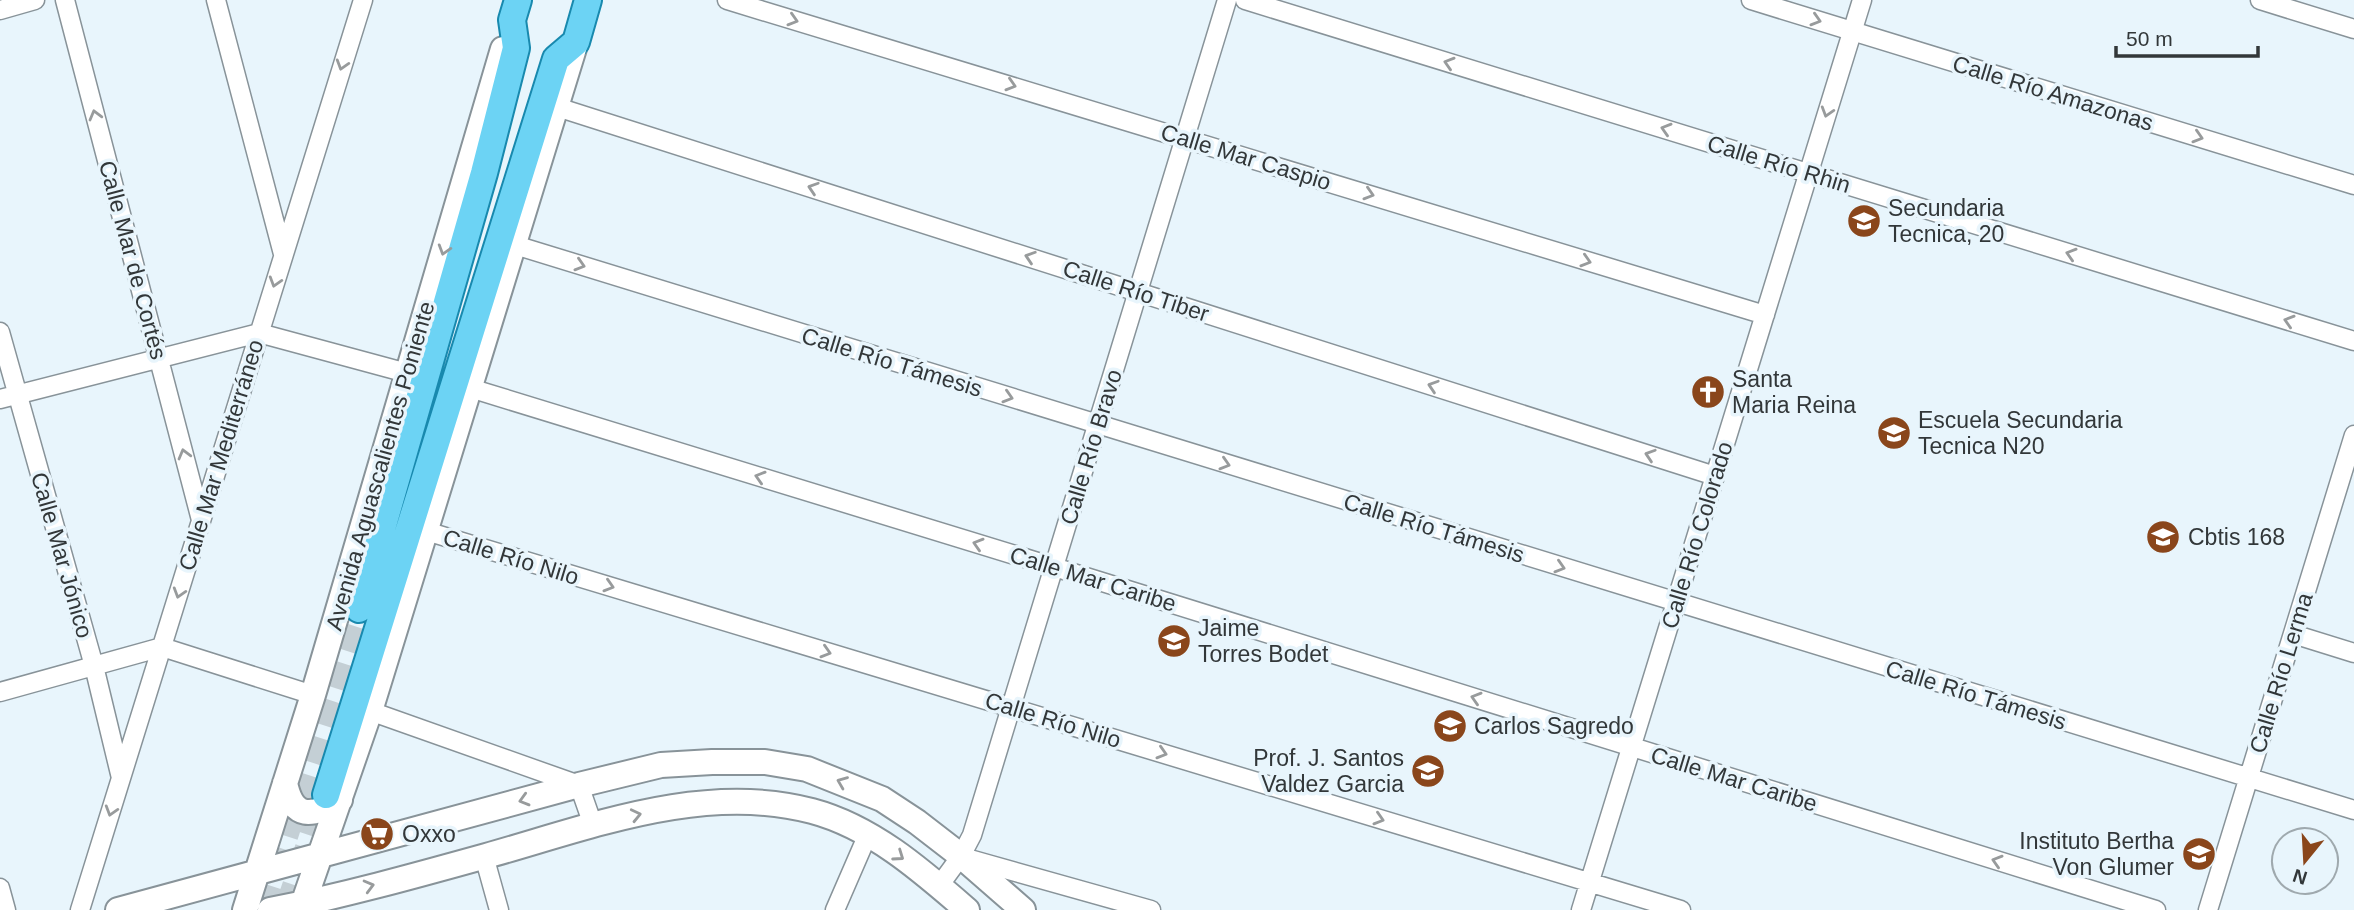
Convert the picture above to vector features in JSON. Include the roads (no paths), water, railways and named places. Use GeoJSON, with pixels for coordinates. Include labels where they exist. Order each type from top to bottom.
{"type":"FeatureCollection","features":[{"type":"Feature","properties":{"kind":"main road","name":"Avenida Aguascalientes Poniente"},"geometry":{"type":"LineString","coordinates":[[333,797],[370,711],[588,0]]}},
{"type":"Feature","properties":{"kind":"main road","name":"Avenida Aguascalientes Poniente"},"geometry":{"type":"LineString","coordinates":[[245,910],[313,695],[515,10]]}},
{"type":"Feature","properties":{"kind":"main road","name":"Avenida Aguascalientes Poniente"},"geometry":{"type":"LineString","coordinates":[[359,609],[488,160],[516,48],[515,10]]}},
{"type":"Feature","properties":{"kind":"main road","name":"Avenida Aguascalientes Poniente"},"geometry":{"type":"LineString","coordinates":[[302,907],[320,857],[333,797],[556,59],[576,41]]}},
{"type":"Feature","properties":{"kind":"main road"},"geometry":{"type":"LineString","coordinates":[[118,910],[661,765],[765,762],[807,769],[882,799],[961,856],[1023,910]]}},
{"type":"Feature","properties":{"kind":"main road"},"geometry":{"type":"LineString","coordinates":[[285,783],[288,798],[303,811],[314,813],[333,797]]}},
{"type":"Feature","properties":{"kind":"main road"},"geometry":{"type":"LineString","coordinates":[[270,910],[302,907],[593,825],[708,802],[763,803],[812,811],[868,834],[967,910]]}},
{"type":"Feature","properties":{"kind":"street"},"geometry":{"type":"LineString","coordinates":[[0,10],[34,0]]}},
{"type":"Feature","properties":{"kind":"street","name":"Calle Mar de Cortés"},"geometry":{"type":"LineString","coordinates":[[65,0],[201,520]]}},
{"type":"Feature","properties":{"kind":"street"},"geometry":{"type":"LineString","coordinates":[[216,0],[284,255]]}},
{"type":"Feature","properties":{"kind":"street","name":"Calle Mar Mediterráneo"},"geometry":{"type":"LineString","coordinates":[[80,910],[363,0]]}},
{"type":"Feature","properties":{"kind":"street","name":"Calle Mar Caspio"},"geometry":{"type":"LineString","coordinates":[[727,0],[1765,316]]}},
{"type":"Feature","properties":{"kind":"street","name":"Calle Río Bravo"},"geometry":{"type":"LineString","coordinates":[[939,886],[961,856],[972,835],[1227,0]]}},
{"type":"Feature","properties":{"kind":"street","name":"Calle Río Rhin"},"geometry":{"type":"LineString","coordinates":[[1245,0],[2354,341]]}},
{"type":"Feature","properties":{"kind":"street","name":"Calle Río Amazonas"},"geometry":{"type":"LineString","coordinates":[[1751,0],[2354,186]]}},
{"type":"Feature","properties":{"kind":"street","name":"Calle Río Colorado"},"geometry":{"type":"LineString","coordinates":[[1581,910],[1862,0]]}},
{"type":"Feature","properties":{"kind":"street"},"geometry":{"type":"LineString","coordinates":[[2260,0],[2354,29]]}},
{"type":"Feature","properties":{"kind":"street","name":"Calle Río Tiber"},"geometry":{"type":"LineString","coordinates":[[557,107],[1715,475]]}},
{"type":"Feature","properties":{"kind":"street","name":"Calle Río Támesis"},"geometry":{"type":"LineString","coordinates":[[514,245],[2354,810]]}},
{"type":"Feature","properties":{"kind":"street","name":"Calle Mar Jónico"},"geometry":{"type":"LineString","coordinates":[[0,332],[8,397],[94,666],[121,779]]}},
{"type":"Feature","properties":{"kind":"street"},"geometry":{"type":"LineString","coordinates":[[8,397],[259,334],[407,373]]}},
{"type":"Feature","properties":{"kind":"street","name":"Calle Mar Caribe"},"geometry":{"type":"LineString","coordinates":[[470,388],[2156,910]]}},
{"type":"Feature","properties":{"kind":"street","name":"Calle Río Lerma"},"geometry":{"type":"LineString","coordinates":[[2208,910],[2354,436]]}},
{"type":"Feature","properties":{"kind":"street"},"geometry":{"type":"LineString","coordinates":[[2336,494],[2354,499]]}},
{"type":"Feature","properties":{"kind":"street","name":"Calle Río Nilo"},"geometry":{"type":"LineString","coordinates":[[426,531],[1681,910]]}},
{"type":"Feature","properties":{"kind":"street"},"geometry":{"type":"LineString","coordinates":[[2293,634],[2354,653]]}},
{"type":"Feature","properties":{"kind":"street"},"geometry":{"type":"LineString","coordinates":[[0,692],[162,647],[313,695]]}},
{"type":"Feature","properties":{"kind":"street"},"geometry":{"type":"LineString","coordinates":[[370,711],[579,785],[593,825]]}},
{"type":"Feature","properties":{"kind":"street"},"geometry":{"type":"LineString","coordinates":[[835,910],[868,834]]}},
{"type":"Feature","properties":{"kind":"street"},"geometry":{"type":"LineString","coordinates":[[484,856],[499,910]]}},
{"type":"Feature","properties":{"kind":"street"},"geometry":{"type":"LineString","coordinates":[[961,856],[1151,910]]}},
{"type":"Feature","properties":{"kind":"street"},"geometry":{"type":"LineString","coordinates":[[0,888],[6,910]]}},
{"type":"Feature","properties":{"kind":"tunnel"},"geometry":{"type":"LineString","coordinates":[[261,910],[359,609]]}},
{"type":"Feature","properties":{"kind":"tunnel"},"geometry":{"type":"LineString","coordinates":[[287,910],[326,795]]}},
{"type":"Feature","properties":{"kind":"place","name":"Secundaria Tecnica, 20"},"geometry":{"type":"Point","coordinates":[1864,221]}},
{"type":"Feature","properties":{"kind":"place","name":"Santa Maria Reina"},"geometry":{"type":"Point","coordinates":[1708,392]}},
{"type":"Feature","properties":{"kind":"place","name":"Escuela Secundaria Tecnica N20"},"geometry":{"type":"Point","coordinates":[1894,433]}},
{"type":"Feature","properties":{"kind":"place","name":"Cbtis 168"},"geometry":{"type":"Point","coordinates":[2163,537]}},
{"type":"Feature","properties":{"kind":"place","name":"Jaime Torres Bodet"},"geometry":{"type":"Point","coordinates":[1174,641]}},
{"type":"Feature","properties":{"kind":"place","name":"Carlos Sagredo"},"geometry":{"type":"Point","coordinates":[1450,726]}},
{"type":"Feature","properties":{"kind":"place","name":"Prof. J. Santos Valdez Garcia"},"geometry":{"type":"Point","coordinates":[1428,771]}},
{"type":"Feature","properties":{"kind":"place","name":"Oxxo"},"geometry":{"type":"Point","coordinates":[377,834]}},
{"type":"Feature","properties":{"kind":"place","name":"Instituto Bertha Von Glumer"},"geometry":{"type":"Point","coordinates":[2199,854]}}]}
